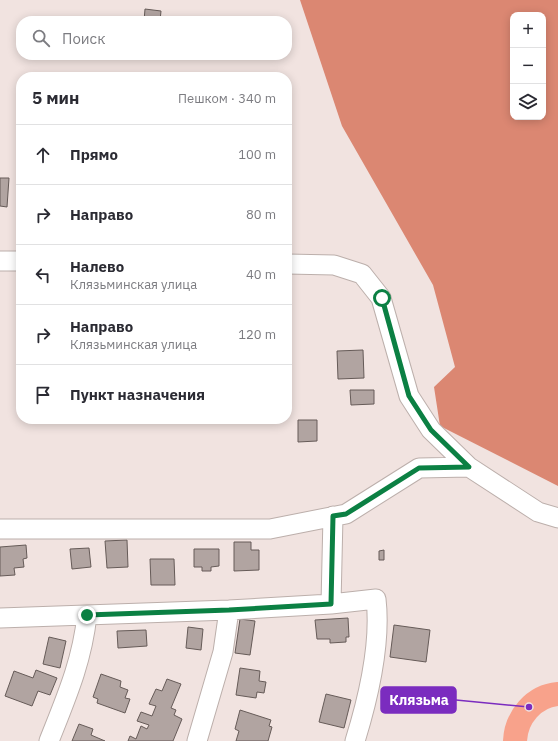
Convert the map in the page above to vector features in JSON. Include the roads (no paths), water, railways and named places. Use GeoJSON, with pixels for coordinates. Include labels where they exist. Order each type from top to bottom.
{"type":"FeatureCollection","features":[{"type":"Feature","properties":{"kind":"street"},"geometry":{"type":"LineString","coordinates":[[0,261],[16,261]]}},
{"type":"Feature","properties":{"kind":"street"},"geometry":{"type":"LineString","coordinates":[[292,264],[334,265],[362,274],[382,298],[409,396],[431,430],[469,467],[538,512],[558,518]]}},
{"type":"Feature","properties":{"kind":"street"},"geometry":{"type":"LineString","coordinates":[[0,529],[270,529],[346,514],[419,468],[469,467]]}},
{"type":"Feature","properties":{"kind":"street"},"geometry":{"type":"LineString","coordinates":[[331,604],[333,516]]}},
{"type":"Feature","properties":{"kind":"street"},"geometry":{"type":"LineString","coordinates":[[0,618],[229,610],[331,604],[376,599],[379,620],[375,654],[355,741]]}},
{"type":"Feature","properties":{"kind":"street"},"geometry":{"type":"LineString","coordinates":[[197,741],[223,652],[229,610]]}},
{"type":"Feature","properties":{"kind":"street"},"geometry":{"type":"LineString","coordinates":[[49,741],[73,681],[84,642],[87,615]]}},
{"type":"Feature","properties":{"kind":"waterway"},"geometry":{"type":"LineString","coordinates":[[515,741],[519,724],[528,709],[541,699],[558,694]]}},
{"type":"Feature","properties":{"kind":"place","name":"Клязьма"},"geometry":{"type":"Point","coordinates":[529,707]}}]}
